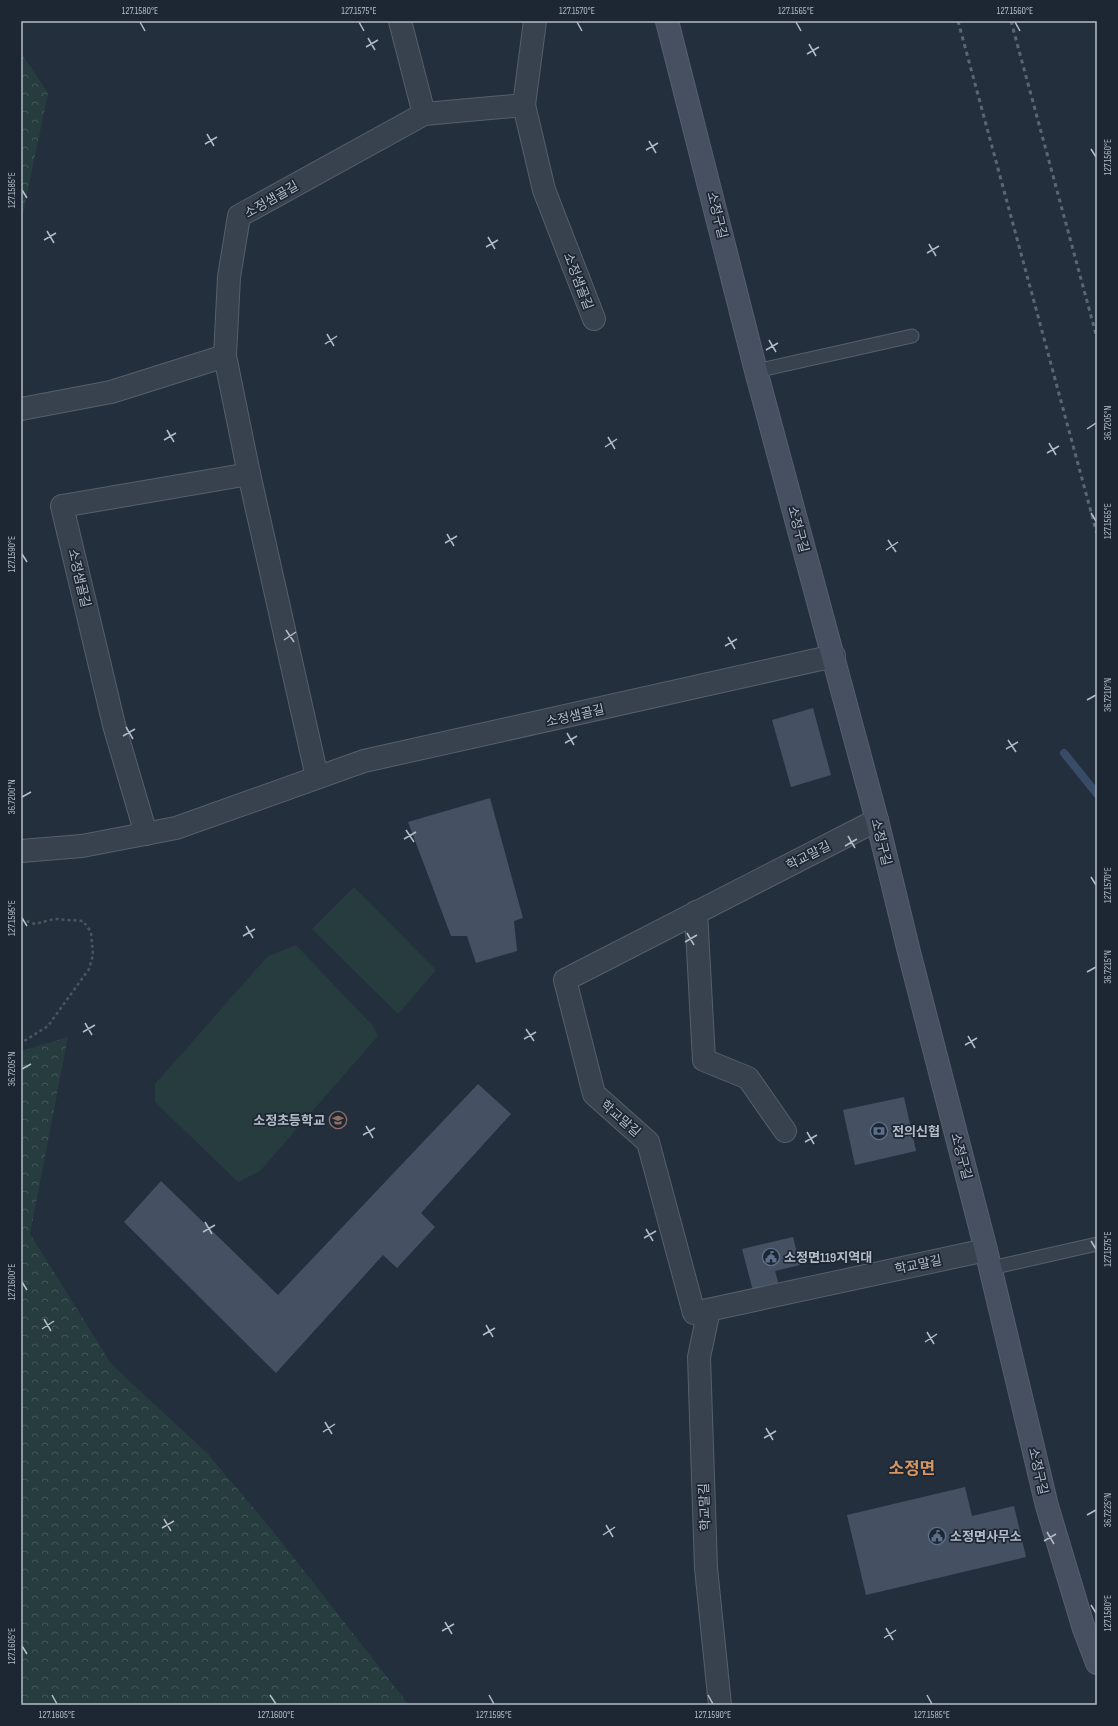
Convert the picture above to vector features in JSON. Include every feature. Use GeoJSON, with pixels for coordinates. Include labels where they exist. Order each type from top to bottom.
{"type":"FeatureCollection","features":[{"type":"Feature","properties":{"kind":"street"},"geometry":{"type":"LineString","coordinates":[[400,21],[424,114]]}},
{"type":"Feature","properties":{"kind":"street","name":"소정샘골길"},"geometry":{"type":"LineString","coordinates":[[535,21],[524,105],[544,190],[594,319]]}},
{"type":"Feature","properties":{"kind":"street","name":"소정구길"},"geometry":{"type":"LineString","coordinates":[[667,21],[756,371],[877,820],[909,952],[988,1259],[1047,1506],[1084,1629],[1097,1663]]}},
{"type":"Feature","properties":{"kind":"street","name":"소정샘골길"},"geometry":{"type":"LineString","coordinates":[[317,776],[249,474],[225,356],[230,278],[240,216],[424,114],[524,105]]}},
{"type":"Feature","properties":{"kind":"street"},"geometry":{"type":"LineString","coordinates":[[21,409],[111,392],[225,356]]}},
{"type":"Feature","properties":{"kind":"street","name":"소정샘골길"},"geometry":{"type":"LineString","coordinates":[[146,834],[114,725],[62,506],[249,474]]}},
{"type":"Feature","properties":{"kind":"street","name":"소정샘골길"},"geometry":{"type":"LineString","coordinates":[[21,851],[82,846],[176,828],[317,776],[364,761],[834,656]]}},
{"type":"Feature","properties":{"kind":"street","name":"학교말길"},"geometry":{"type":"LineString","coordinates":[[877,820],[565,980],[594,1094],[648,1142],[694,1314],[988,1259]]}},
{"type":"Feature","properties":{"kind":"street"},"geometry":{"type":"LineString","coordinates":[[696,912],[704,1060],[748,1078],[785,1131]]}},
{"type":"Feature","properties":{"kind":"street","name":"학교말길"},"geometry":{"type":"LineString","coordinates":[[709,1310],[699,1358],[699,1365],[706,1568],[720,1705]]}},
{"type":"Feature","properties":{"kind":"lane"},"geometry":{"type":"LineString","coordinates":[[756,371],[912,336]]}},
{"type":"Feature","properties":{"kind":"lane"},"geometry":{"type":"LineString","coordinates":[[988,1259],[1097,1244]]}},
{"type":"Feature","properties":{"kind":"path"},"geometry":{"type":"LineString","coordinates":[[21,920],[36,924],[54,920],[83,921],[91,932],[93,955],[89,969],[48,1026],[21,1043]]}},
{"type":"Feature","properties":{"kind":"green space"},"geometry":{"type":"Polygon","coordinates":[[[21,53],[48,93],[21,223],[21,53]]]}},
{"type":"Feature","properties":{"kind":"green space"},"geometry":{"type":"Polygon","coordinates":[[[354,887],[436,970],[398,1014],[312,929],[354,887]]]}},
{"type":"Feature","properties":{"kind":"green space"},"geometry":{"type":"Polygon","coordinates":[[[296,945],[373,1026],[378,1036],[260,1171],[238,1182],[155,1102],[155,1084],[268,956],[296,945]]]}},
{"type":"Feature","properties":{"kind":"green space"},"geometry":{"type":"Polygon","coordinates":[[[68,1037],[30,1234],[112,1365],[207,1453],[272,1530],[409,1705],[21,1705],[21,1051],[68,1037]]]}},
{"type":"Feature","properties":{"kind":"building"},"geometry":{"type":"Polygon","coordinates":[[[813,708],[831,775],[791,787],[772,720],[813,708]]]}},
{"type":"Feature","properties":{"kind":"building"},"geometry":{"type":"Polygon","coordinates":[[[490,798],[523,918],[514,921],[517,951],[476,963],[467,936],[451,936],[408,822],[490,798]]]}},
{"type":"Feature","properties":{"kind":"building"},"geometry":{"type":"Polygon","coordinates":[[[478,1084],[511,1114],[421,1213],[435,1227],[397,1268],[383,1255],[276,1373],[124,1222],[161,1181],[278,1295],[478,1084]]]}},
{"type":"Feature","properties":{"kind":"building","name":"전의신협"},"geometry":{"type":"Polygon","coordinates":[[[904,1097],[916,1151],[855,1165],[843,1110],[904,1097]]]}},
{"type":"Feature","properties":{"kind":"building","name":"소정면119지역대"},"geometry":{"type":"Polygon","coordinates":[[[793,1237],[800,1265],[775,1271],[779,1285],[753,1291],[742,1249],[793,1237]]]}},
{"type":"Feature","properties":{"kind":"building","name":"소정면사무소"},"geometry":{"type":"Polygon","coordinates":[[[965,1487],[972,1516],[1014,1506],[1026,1557],[866,1595],[847,1515],[965,1487]]]}},
{"type":"Feature","properties":{"kind":"waterway"},"geometry":{"type":"LineString","coordinates":[[1064,753],[1097,794]]}},
{"type":"Feature","properties":{"kind":"railway"},"geometry":{"type":"LineString","coordinates":[[958,21],[1097,534]]}},
{"type":"Feature","properties":{"kind":"railway"},"geometry":{"type":"LineString","coordinates":[[1011,21],[1097,338]]}},
{"type":"Feature","properties":{"kind":"place","name":"소정초등학교"},"geometry":{"type":"Point","coordinates":[338,1120]}},
{"type":"Feature","properties":{"kind":"place","name":"전의신협"},"geometry":{"type":"Point","coordinates":[879,1131]}},
{"type":"Feature","properties":{"kind":"place","name":"소정면119지역대"},"geometry":{"type":"Point","coordinates":[771,1257]}},
{"type":"Feature","properties":{"kind":"place","name":"소정면사무소"},"geometry":{"type":"Point","coordinates":[937,1536]}},
{"type":"Feature","properties":{"kind":"district","name":"소정면"},"geometry":{"type":"Point","coordinates":[912,1468]}}]}
